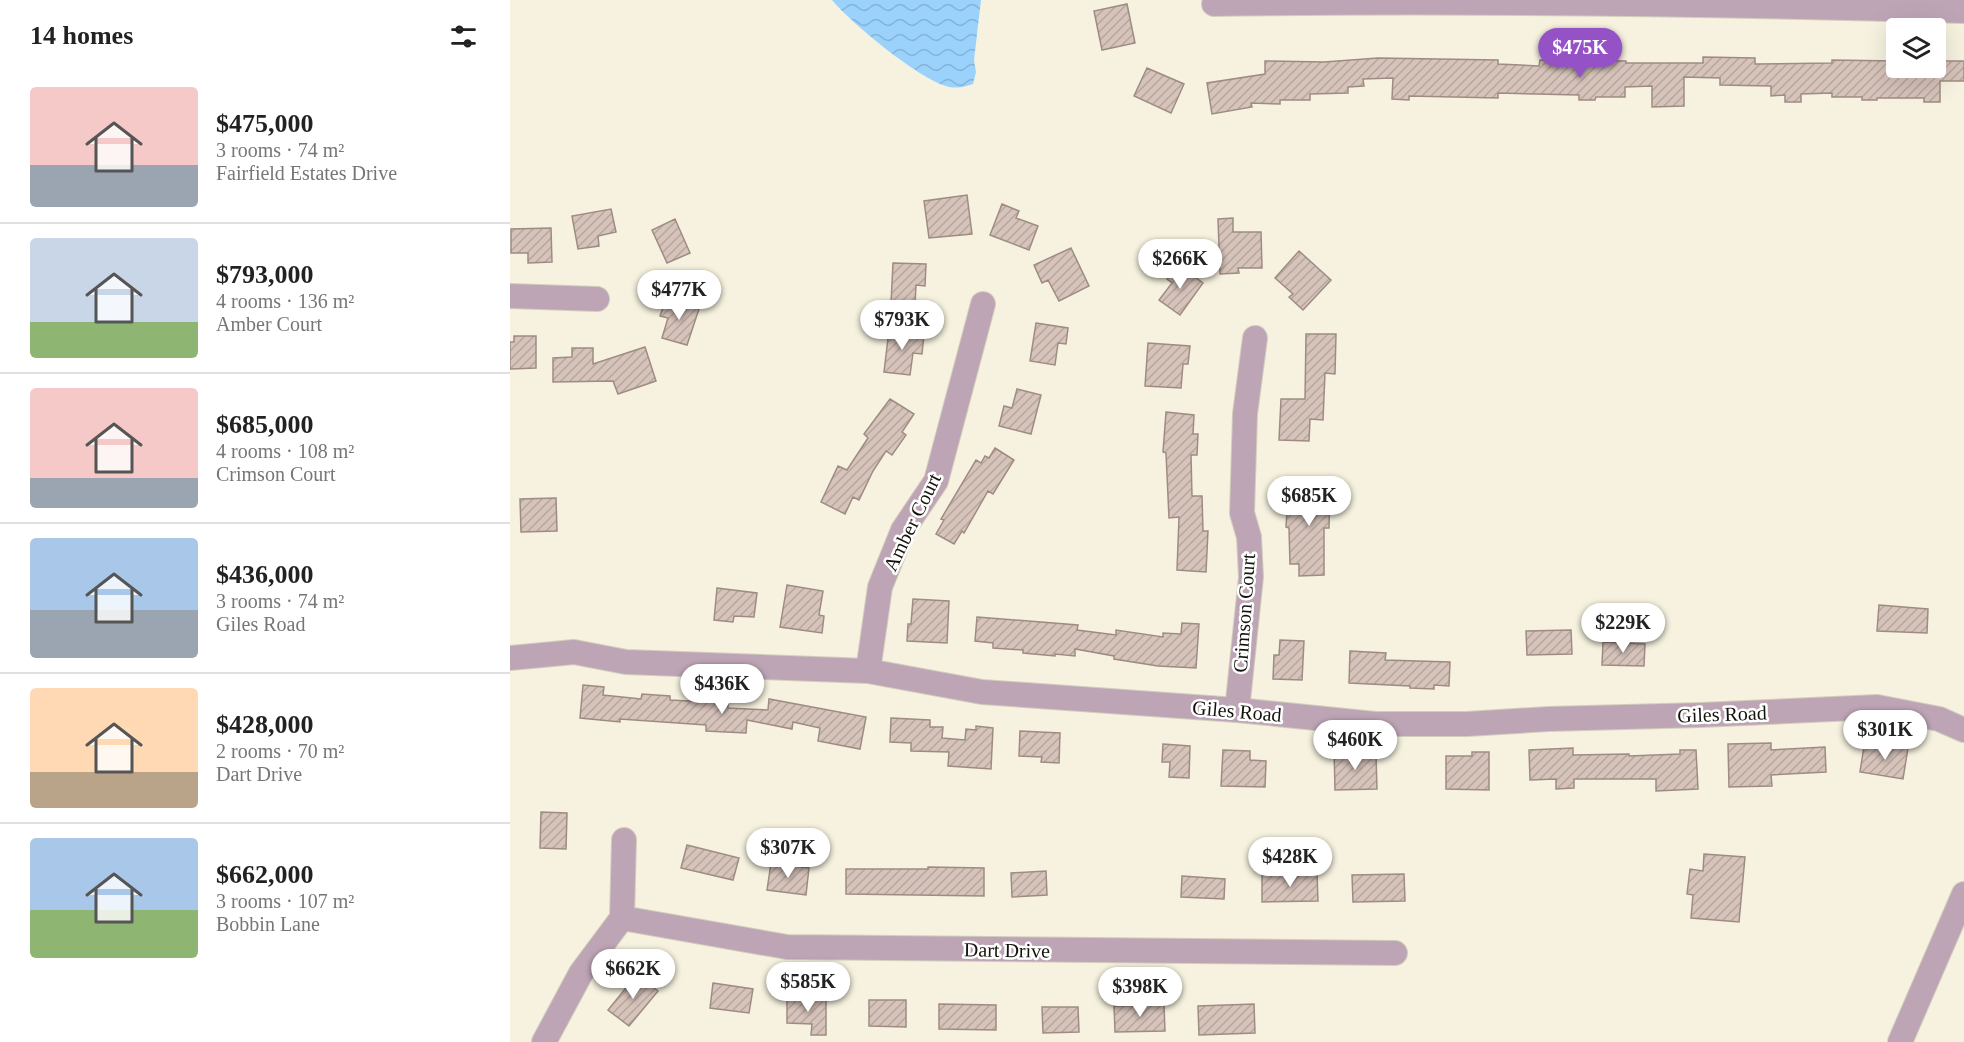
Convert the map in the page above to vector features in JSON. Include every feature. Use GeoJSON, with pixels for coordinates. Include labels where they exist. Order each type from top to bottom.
{"type":"FeatureCollection","features":[{"type":"Feature","properties":{"kind":"street"},"geometry":{"type":"LineString","coordinates":[[1214,4],[1293,0],[1618,2],[1964,11]]}},
{"type":"Feature","properties":{"kind":"street"},"geometry":{"type":"LineString","coordinates":[[510,296],[597,299]]}},
{"type":"Feature","properties":{"kind":"street","name":"Amber Court"},"geometry":{"type":"LineString","coordinates":[[868,671],[880,587],[903,530],[936,481],[983,304]]}},
{"type":"Feature","properties":{"kind":"street","name":"Crimson Court"},"geometry":{"type":"LineString","coordinates":[[1237,710],[1251,576],[1249,537],[1242,513],[1245,414],[1255,338]]}},
{"type":"Feature","properties":{"kind":"street","name":"Giles Road"},"geometry":{"type":"LineString","coordinates":[[510,658],[543,657],[574,652],[626,662],[868,671],[982,692],[1237,710],[1375,724],[1467,724],[1548,718],[1701,715],[1877,707],[1939,719],[1964,730]]}},
{"type":"Feature","properties":{"kind":"street"},"geometry":{"type":"LineString","coordinates":[[544,1042],[581,973],[622,918],[624,840]]}},
{"type":"Feature","properties":{"kind":"street"},"geometry":{"type":"LineString","coordinates":[[1900,1042],[1964,894]]}},
{"type":"Feature","properties":{"kind":"street","name":"Dart Drive"},"geometry":{"type":"LineString","coordinates":[[622,918],[787,947],[1395,953]]}},
{"type":"Feature","properties":{"kind":"water"},"geometry":{"type":"Polygon","coordinates":[[[832,0],[981,0],[974,60],[976,72],[973,84],[949,87],[934,81],[869,35],[832,0]]]}},
{"type":"Feature","properties":{"kind":"building"},"geometry":{"type":"Polygon","coordinates":[[[1127,4],[1135,43],[1102,50],[1094,11],[1127,4]]]}},
{"type":"Feature","properties":{"kind":"building"},"geometry":{"type":"Polygon","coordinates":[[[1703,57],[1755,58],[1755,64],[1832,63],[1832,60],[1886,61],[1886,78],[1946,78],[1946,61],[1964,61],[1964,81],[1940,81],[1940,102],[1924,102],[1924,98],[1862,100],[1862,97],[1832,97],[1832,93],[1801,94],[1801,102],[1785,102],[1785,95],[1771,96],[1771,86],[1720,85],[1720,78],[1684,77],[1684,106],[1652,107],[1652,86],[1625,87],[1625,97],[1596,97],[1595,100],[1579,100],[1579,95],[1498,93],[1498,98],[1409,96],[1409,100],[1392,99],[1393,78],[1363,79],[1364,86],[1348,87],[1348,93],[1310,94],[1310,100],[1280,100],[1280,104],[1251,103],[1252,107],[1212,114],[1207,83],[1265,74],[1265,61],[1324,62],[1378,58],[1498,60],[1498,64],[1539,66],[1540,60],[1703,63],[1703,57]]]}},
{"type":"Feature","properties":{"kind":"building"},"geometry":{"type":"Polygon","coordinates":[[[1147,68],[1184,84],[1171,113],[1134,96],[1147,68]]]}},
{"type":"Feature","properties":{"kind":"building"},"geometry":{"type":"Polygon","coordinates":[[[967,195],[972,234],[929,238],[924,201],[967,195]]]}},
{"type":"Feature","properties":{"kind":"building"},"geometry":{"type":"Polygon","coordinates":[[[1002,204],[1019,211],[1016,218],[1038,226],[1029,250],[990,235],[1002,204]]]}},
{"type":"Feature","properties":{"kind":"building"},"geometry":{"type":"Polygon","coordinates":[[[611,209],[616,232],[598,236],[599,246],[578,249],[572,216],[611,209]]]}},
{"type":"Feature","properties":{"kind":"building"},"geometry":{"type":"Polygon","coordinates":[[[1233,218],[1233,232],[1261,232],[1262,268],[1238,268],[1239,273],[1220,274],[1218,219],[1233,218]]]}},
{"type":"Feature","properties":{"kind":"building"},"geometry":{"type":"Polygon","coordinates":[[[675,219],[690,253],[667,263],[652,230],[675,219]]]}},
{"type":"Feature","properties":{"kind":"building"},"geometry":{"type":"Polygon","coordinates":[[[551,228],[552,262],[528,263],[528,253],[511,253],[511,229],[551,228]]]}},
{"type":"Feature","properties":{"kind":"building"},"geometry":{"type":"Polygon","coordinates":[[[1071,248],[1089,286],[1059,301],[1048,280],[1042,283],[1034,265],[1071,248]]]}},
{"type":"Feature","properties":{"kind":"building"},"geometry":{"type":"Polygon","coordinates":[[[1299,251],[1331,280],[1303,310],[1289,297],[1293,294],[1275,278],[1299,251]]]}},
{"type":"Feature","properties":{"kind":"building"},"geometry":{"type":"Polygon","coordinates":[[[893,263],[926,264],[925,286],[916,285],[915,304],[891,303],[893,263]]]}},
{"type":"Feature","properties":{"kind":"building"},"geometry":{"type":"Polygon","coordinates":[[[1177,264],[1203,283],[1180,315],[1159,300],[1172,283],[1167,279],[1177,264]]]}},
{"type":"Feature","properties":{"kind":"building"},"geometry":{"type":"Polygon","coordinates":[[[666,299],[699,309],[687,345],[662,338],[668,318],[660,316],[666,299]]]}},
{"type":"Feature","properties":{"kind":"building"},"geometry":{"type":"Polygon","coordinates":[[[1036,323],[1068,328],[1066,344],[1058,343],[1055,365],[1030,361],[1036,323]]]}},
{"type":"Feature","properties":{"kind":"building"},"geometry":{"type":"Polygon","coordinates":[[[889,330],[924,334],[922,354],[913,353],[910,375],[884,372],[889,330]]]}},
{"type":"Feature","properties":{"kind":"building"},"geometry":{"type":"Polygon","coordinates":[[[1306,334],[1336,334],[1335,374],[1325,373],[1323,420],[1310,419],[1309,441],[1279,440],[1281,399],[1305,399],[1306,334]]]}},
{"type":"Feature","properties":{"kind":"building"},"geometry":{"type":"Polygon","coordinates":[[[514,336],[536,336],[536,368],[510,369],[510,342],[514,342],[514,336]]]}},
{"type":"Feature","properties":{"kind":"building"},"geometry":{"type":"Polygon","coordinates":[[[1148,343],[1190,346],[1188,364],[1183,364],[1181,388],[1145,386],[1148,343]]]}},
{"type":"Feature","properties":{"kind":"building"},"geometry":{"type":"Polygon","coordinates":[[[645,347],[656,381],[618,394],[613,381],[553,382],[553,358],[572,357],[572,348],[593,348],[593,364],[645,347]]]}},
{"type":"Feature","properties":{"kind":"building"},"geometry":{"type":"Polygon","coordinates":[[[1017,389],[1041,395],[1031,434],[999,426],[1004,406],[1012,408],[1017,389]]]}},
{"type":"Feature","properties":{"kind":"building"},"geometry":{"type":"Polygon","coordinates":[[[890,399],[914,414],[902,432],[906,435],[892,455],[886,451],[859,500],[853,497],[845,514],[821,502],[838,466],[847,470],[868,438],[864,434],[890,399]]]}},
{"type":"Feature","properties":{"kind":"building"},"geometry":{"type":"Polygon","coordinates":[[[1166,412],[1194,415],[1193,434],[1198,434],[1197,455],[1191,455],[1192,496],[1202,496],[1203,531],[1208,531],[1206,572],[1177,570],[1179,517],[1169,518],[1166,453],[1163,452],[1166,412]]]}},
{"type":"Feature","properties":{"kind":"building"},"geometry":{"type":"Polygon","coordinates":[[[995,448],[1014,460],[993,494],[988,491],[964,533],[962,531],[954,544],[936,534],[944,520],[941,519],[976,460],[981,463],[985,456],[989,458],[995,448]]]}},
{"type":"Feature","properties":{"kind":"building"},"geometry":{"type":"Polygon","coordinates":[[[1292,483],[1330,484],[1329,528],[1324,528],[1324,575],[1299,576],[1299,564],[1290,564],[1289,528],[1286,527],[1287,510],[1291,510],[1292,483]]]}},
{"type":"Feature","properties":{"kind":"building"},"geometry":{"type":"Polygon","coordinates":[[[556,498],[557,531],[521,532],[520,499],[556,498]]]}},
{"type":"Feature","properties":{"kind":"building"},"geometry":{"type":"Polygon","coordinates":[[[787,585],[823,591],[819,615],[824,616],[822,633],[780,627],[787,585]]]}},
{"type":"Feature","properties":{"kind":"building"},"geometry":{"type":"Polygon","coordinates":[[[717,588],[757,593],[754,617],[734,616],[733,622],[714,620],[717,588]]]}},
{"type":"Feature","properties":{"kind":"building"},"geometry":{"type":"Polygon","coordinates":[[[913,599],[949,601],[947,643],[907,641],[913,599]]]}},
{"type":"Feature","properties":{"kind":"building"},"geometry":{"type":"Polygon","coordinates":[[[1879,605],[1928,609],[1927,633],[1877,631],[1879,605]]]}},
{"type":"Feature","properties":{"kind":"building"},"geometry":{"type":"Polygon","coordinates":[[[977,617],[1078,625],[1077,630],[1116,635],[1116,630],[1163,637],[1163,633],[1181,634],[1182,623],[1199,624],[1196,668],[1158,666],[1114,659],[1114,656],[1075,649],[1075,656],[1055,654],[1055,656],[1023,653],[1023,650],[993,648],[993,643],[975,641],[977,617]]]}},
{"type":"Feature","properties":{"kind":"building"},"geometry":{"type":"Polygon","coordinates":[[[1571,630],[1572,654],[1527,655],[1526,631],[1571,630]]]}},
{"type":"Feature","properties":{"kind":"building"},"geometry":{"type":"Polygon","coordinates":[[[1280,640],[1304,641],[1302,680],[1273,679],[1274,655],[1279,655],[1280,640]]]}},
{"type":"Feature","properties":{"kind":"building"},"geometry":{"type":"Polygon","coordinates":[[[1603,642],[1645,644],[1644,666],[1602,665],[1603,642]]]}},
{"type":"Feature","properties":{"kind":"building"},"geometry":{"type":"Polygon","coordinates":[[[1350,651],[1386,653],[1385,660],[1450,662],[1449,686],[1434,685],[1434,689],[1349,683],[1350,651]]]}},
{"type":"Feature","properties":{"kind":"building"},"geometry":{"type":"Polygon","coordinates":[[[583,685],[604,687],[603,695],[641,699],[642,694],[670,696],[670,700],[707,702],[708,698],[728,698],[728,708],[768,710],[769,699],[866,717],[860,749],[818,741],[820,728],[793,722],[792,729],[747,720],[746,733],[706,731],[706,725],[580,718],[583,685]]]}},
{"type":"Feature","properties":{"kind":"building"},"geometry":{"type":"Polygon","coordinates":[[[891,718],[930,720],[930,727],[943,727],[942,738],[965,740],[966,729],[976,730],[976,726],[993,728],[991,769],[948,766],[949,752],[911,751],[911,743],[890,742],[891,718]]]}},
{"type":"Feature","properties":{"kind":"building"},"geometry":{"type":"Polygon","coordinates":[[[1020,731],[1060,733],[1059,763],[1041,762],[1042,757],[1019,756],[1020,731]]]}},
{"type":"Feature","properties":{"kind":"building"},"geometry":{"type":"Polygon","coordinates":[[[1771,743],[1771,750],[1825,747],[1826,772],[1771,775],[1772,786],[1729,787],[1728,744],[1771,743]]]}},
{"type":"Feature","properties":{"kind":"building"},"geometry":{"type":"Polygon","coordinates":[[[1163,744],[1190,746],[1189,778],[1169,777],[1170,762],[1162,762],[1163,744]]]}},
{"type":"Feature","properties":{"kind":"building"},"geometry":{"type":"Polygon","coordinates":[[[1887,745],[1908,748],[1903,779],[1860,772],[1864,746],[1887,750],[1887,745]]]}},
{"type":"Feature","properties":{"kind":"building"},"geometry":{"type":"Polygon","coordinates":[[[1573,748],[1573,755],[1629,754],[1629,756],[1680,754],[1680,750],[1696,750],[1698,789],[1656,791],[1656,779],[1574,779],[1574,788],[1556,789],[1556,779],[1530,780],[1529,750],[1573,748]]]}},
{"type":"Feature","properties":{"kind":"building"},"geometry":{"type":"Polygon","coordinates":[[[1334,749],[1353,749],[1353,755],[1376,754],[1377,789],[1335,790],[1334,749]]]}},
{"type":"Feature","properties":{"kind":"building"},"geometry":{"type":"Polygon","coordinates":[[[1223,750],[1250,751],[1250,760],[1266,761],[1265,787],[1221,786],[1223,750]]]}},
{"type":"Feature","properties":{"kind":"building"},"geometry":{"type":"Polygon","coordinates":[[[1472,752],[1489,752],[1489,790],[1446,789],[1446,756],[1472,756],[1472,752]]]}},
{"type":"Feature","properties":{"kind":"building"},"geometry":{"type":"Polygon","coordinates":[[[541,812],[567,813],[566,849],[540,848],[541,812]]]}},
{"type":"Feature","properties":{"kind":"building"},"geometry":{"type":"Polygon","coordinates":[[[687,845],[739,858],[733,880],[681,868],[687,845]]]}},
{"type":"Feature","properties":{"kind":"building"},"geometry":{"type":"Polygon","coordinates":[[[1704,854],[1745,857],[1739,922],[1691,918],[1693,895],[1687,894],[1690,869],[1703,871],[1704,854]]]}},
{"type":"Feature","properties":{"kind":"building"},"geometry":{"type":"Polygon","coordinates":[[[771,863],[809,868],[806,895],[767,890],[771,863]]]}},
{"type":"Feature","properties":{"kind":"building"},"geometry":{"type":"Polygon","coordinates":[[[928,867],[984,868],[984,896],[846,894],[846,869],[928,869],[928,867]]]}},
{"type":"Feature","properties":{"kind":"building"},"geometry":{"type":"Polygon","coordinates":[[[1046,871],[1047,895],[1012,897],[1011,873],[1046,871]]]}},
{"type":"Feature","properties":{"kind":"building"},"geometry":{"type":"Polygon","coordinates":[[[1317,873],[1318,901],[1262,902],[1262,874],[1317,873]]]}},
{"type":"Feature","properties":{"kind":"building"},"geometry":{"type":"Polygon","coordinates":[[[1404,874],[1405,901],[1353,902],[1352,875],[1404,874]]]}},
{"type":"Feature","properties":{"kind":"building"},"geometry":{"type":"Polygon","coordinates":[[[1182,876],[1225,879],[1224,899],[1181,897],[1182,876]]]}},
{"type":"Feature","properties":{"kind":"building"},"geometry":{"type":"Polygon","coordinates":[[[637,974],[658,991],[629,1026],[608,1010],[637,974]]]}},
{"type":"Feature","properties":{"kind":"building"},"geometry":{"type":"Polygon","coordinates":[[[713,983],[753,989],[749,1013],[710,1008],[713,983]]]}},
{"type":"Feature","properties":{"kind":"building"},"geometry":{"type":"Polygon","coordinates":[[[787,996],[826,997],[826,1035],[811,1035],[812,1024],[787,1023],[787,996]]]}},
{"type":"Feature","properties":{"kind":"building"},"geometry":{"type":"Polygon","coordinates":[[[869,1000],[906,1000],[906,1027],[869,1026],[869,1000]]]}},
{"type":"Feature","properties":{"kind":"building"},"geometry":{"type":"Polygon","coordinates":[[[939,1004],[996,1005],[996,1030],[939,1029],[939,1004]]]}},
{"type":"Feature","properties":{"kind":"building"},"geometry":{"type":"Polygon","coordinates":[[[1254,1004],[1255,1033],[1199,1035],[1198,1006],[1254,1004]]]}},
{"type":"Feature","properties":{"kind":"building"},"geometry":{"type":"Polygon","coordinates":[[[1164,1005],[1165,1031],[1115,1032],[1114,1006],[1164,1005]]]}},
{"type":"Feature","properties":{"kind":"building"},"geometry":{"type":"Polygon","coordinates":[[[1042,1007],[1078,1007],[1079,1032],[1043,1033],[1042,1007]]]}}]}
